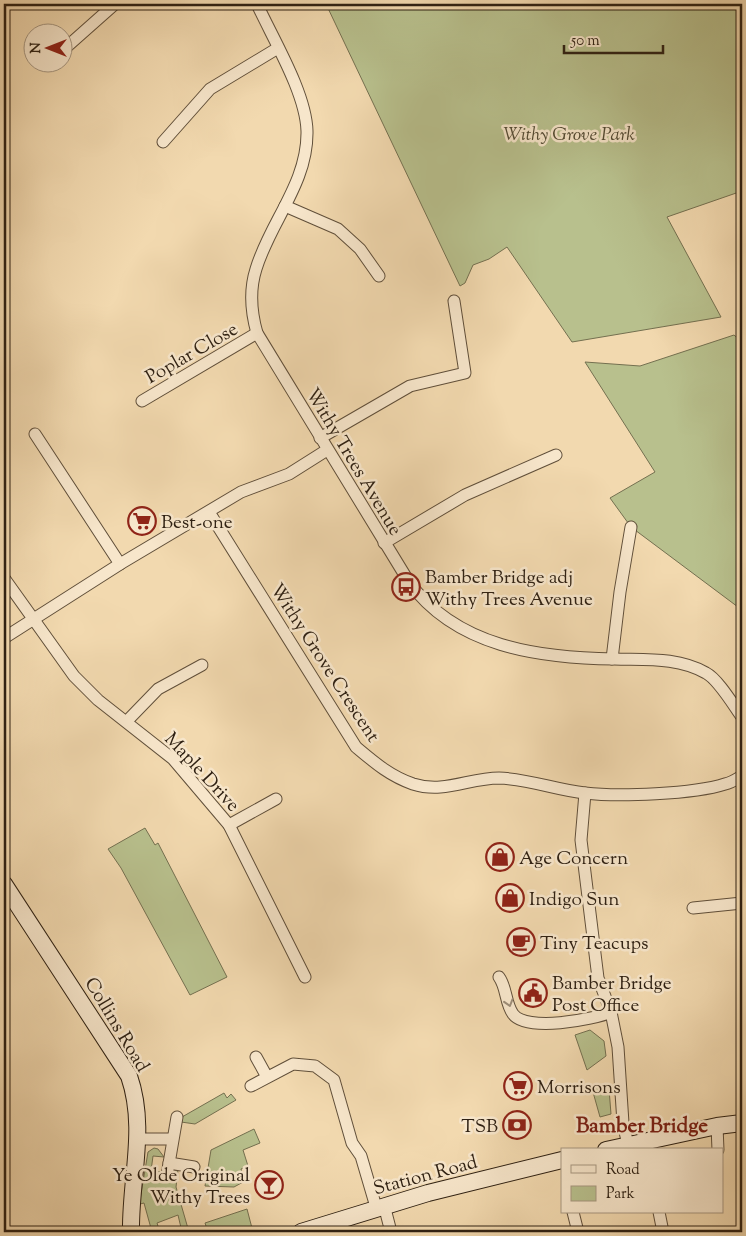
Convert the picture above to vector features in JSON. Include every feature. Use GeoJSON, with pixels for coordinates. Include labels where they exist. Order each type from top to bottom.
{"type":"FeatureCollection","features":[{"type":"Feature","properties":{"kind":"main road","name":"Collins Road"},"geometry":{"type":"LineString","coordinates":[[4,884],[122,1061],[134,1090],[138,1112],[139,1139],[130,1200],[131,1232]]}},
{"type":"Feature","properties":{"kind":"main road"},"geometry":{"type":"LineString","coordinates":[[622,1148],[639,1146],[716,1126],[742,1123]]}},
{"type":"Feature","properties":{"kind":"main road","name":"Station Road"},"geometry":{"type":"LineString","coordinates":[[301,1232],[380,1206],[561,1160]]}},
{"type":"Feature","properties":{"kind":"street"},"geometry":{"type":"LineString","coordinates":[[72,42],[115,4]]}},
{"type":"Feature","properties":{"kind":"street","name":"Withy Trees Avenue"},"geometry":{"type":"LineString","coordinates":[[257,4],[300,97],[307,128],[305,158],[256,269],[252,295],[252,314],[257,333],[384,543],[421,598],[438,613],[486,640],[555,657],[656,659],[692,666],[708,674],[742,717]]}},
{"type":"Feature","properties":{"kind":"street"},"geometry":{"type":"LineString","coordinates":[[163,142],[210,89],[278,48]]}},
{"type":"Feature","properties":{"kind":"street"},"geometry":{"type":"LineString","coordinates":[[285,206],[338,229],[360,250],[379,276]]}},
{"type":"Feature","properties":{"kind":"street"},"geometry":{"type":"LineString","coordinates":[[320,438],[410,386],[465,373],[454,301]]}},
{"type":"Feature","properties":{"kind":"street","name":"Poplar Close"},"geometry":{"type":"LineString","coordinates":[[142,401],[257,333]]}},
{"type":"Feature","properties":{"kind":"street"},"geometry":{"type":"LineString","coordinates":[[35,434],[120,564]]}},
{"type":"Feature","properties":{"kind":"street"},"geometry":{"type":"LineString","coordinates":[[4,638],[120,564],[242,492],[288,474],[327,450]]}},
{"type":"Feature","properties":{"kind":"street"},"geometry":{"type":"LineString","coordinates":[[384,543],[465,495],[556,455]]}},
{"type":"Feature","properties":{"kind":"street","name":"Withy Grove Crescent"},"geometry":{"type":"LineString","coordinates":[[209,512],[356,747],[386,772],[415,784],[446,788],[479,780],[497,778],[524,780],[586,793],[641,793],[692,790],[725,784],[742,776]]}},
{"type":"Feature","properties":{"kind":"street"},"geometry":{"type":"LineString","coordinates":[[612,659],[620,592],[631,527]]}},
{"type":"Feature","properties":{"kind":"street","name":"Maple Drive"},"geometry":{"type":"LineString","coordinates":[[4,578],[32,620],[74,676],[98,700],[173,759],[230,825],[305,977]]}},
{"type":"Feature","properties":{"kind":"street"},"geometry":{"type":"LineString","coordinates":[[127,721],[158,689],[202,664]]}},
{"type":"Feature","properties":{"kind":"street"},"geometry":{"type":"LineString","coordinates":[[586,793],[581,840],[598,978],[611,1012],[618,1047],[623,1123],[639,1146]]}},
{"type":"Feature","properties":{"kind":"street"},"geometry":{"type":"LineString","coordinates":[[230,825],[276,799]]}},
{"type":"Feature","properties":{"kind":"street"},"geometry":{"type":"LineString","coordinates":[[693,908],[742,903]]}},
{"type":"Feature","properties":{"kind":"street"},"geometry":{"type":"LineString","coordinates":[[500,977],[513,1014],[526,1022],[536,1024],[597,1018],[611,1012]]}},
{"type":"Feature","properties":{"kind":"street"},"geometry":{"type":"LineString","coordinates":[[256,1057],[267,1077]]}},
{"type":"Feature","properties":{"kind":"street"},"geometry":{"type":"LineString","coordinates":[[251,1086],[293,1064],[316,1066],[334,1080],[352,1143],[360,1156],[391,1232]]}},
{"type":"Feature","properties":{"kind":"street"},"geometry":{"type":"LineString","coordinates":[[167,1175],[177,1118]]}},
{"type":"Feature","properties":{"kind":"street"},"geometry":{"type":"LineString","coordinates":[[716,1126],[718,1148]]}},
{"type":"Feature","properties":{"kind":"street"},"geometry":{"type":"LineString","coordinates":[[139,1139],[172,1139]]}},
{"type":"Feature","properties":{"kind":"street"},"geometry":{"type":"LineString","coordinates":[[169,1163],[194,1167]]}},
{"type":"Feature","properties":{"kind":"street"},"geometry":{"type":"LineString","coordinates":[[574,1214],[578,1232]]}},
{"type":"Feature","properties":{"kind":"street"},"geometry":{"type":"LineString","coordinates":[[659,1214],[663,1232]]}},
{"type":"Feature","properties":{"kind":"green space","name":"Withy Grove Park"},"geometry":{"type":"Polygon","coordinates":[[[326,4],[742,4],[742,191],[667,217],[721,317],[572,342],[507,247],[489,259],[473,265],[465,283],[460,286],[326,4]]]}},
{"type":"Feature","properties":{"kind":"green space"},"geometry":{"type":"Polygon","coordinates":[[[734,335],[742,342],[742,610],[631,527],[610,498],[655,472],[585,362],[640,366],[734,335]]]}},
{"type":"Feature","properties":{"kind":"green space"},"geometry":{"type":"Polygon","coordinates":[[[145,828],[155,845],[158,843],[227,977],[190,995],[121,868],[108,849],[145,828]]]}},
{"type":"Feature","properties":{"kind":"green space"},"geometry":{"type":"Polygon","coordinates":[[[590,1030],[604,1041],[606,1056],[587,1070],[575,1035],[590,1030]]]}},
{"type":"Feature","properties":{"kind":"green space"},"geometry":{"type":"Polygon","coordinates":[[[591,1085],[609,1089],[611,1114],[600,1117],[591,1085]]]}},
{"type":"Feature","properties":{"kind":"green space"},"geometry":{"type":"Polygon","coordinates":[[[224,1093],[227,1098],[231,1094],[236,1100],[195,1124],[181,1122],[182,1117],[224,1093]]]}},
{"type":"Feature","properties":{"kind":"green space"},"geometry":{"type":"Polygon","coordinates":[[[254,1129],[260,1143],[243,1150],[248,1166],[241,1169],[245,1181],[234,1187],[205,1186],[211,1150],[254,1129]]]}},
{"type":"Feature","properties":{"kind":"green space"},"geometry":{"type":"Polygon","coordinates":[[[154,1148],[158,1149],[164,1157],[153,1156],[151,1171],[163,1172],[162,1178],[172,1179],[174,1170],[178,1170],[176,1187],[189,1232],[182,1232],[178,1215],[157,1223],[160,1232],[152,1232],[144,1203],[140,1204],[148,1152],[154,1148]]]}},
{"type":"Feature","properties":{"kind":"green space"},"geometry":{"type":"Polygon","coordinates":[[[247,1209],[253,1232],[208,1232],[205,1223],[247,1209]]]}},
{"type":"Feature","properties":{"kind":"place","name":"Best-one"},"geometry":{"type":"Point","coordinates":[142,521]}},
{"type":"Feature","properties":{"kind":"place","name":"Bamber Bridge adj Withy Trees Avenue"},"geometry":{"type":"Point","coordinates":[406,587]}},
{"type":"Feature","properties":{"kind":"place","name":"Age Concern"},"geometry":{"type":"Point","coordinates":[500,857]}},
{"type":"Feature","properties":{"kind":"place","name":"Indigo Sun"},"geometry":{"type":"Point","coordinates":[510,898]}},
{"type":"Feature","properties":{"kind":"place","name":"Tiny Teacups"},"geometry":{"type":"Point","coordinates":[521,942]}},
{"type":"Feature","properties":{"kind":"place","name":"Bamber Bridge Post Office"},"geometry":{"type":"Point","coordinates":[533,993]}},
{"type":"Feature","properties":{"kind":"place","name":"Morrisons"},"geometry":{"type":"Point","coordinates":[518,1086]}},
{"type":"Feature","properties":{"kind":"place","name":"TSB"},"geometry":{"type":"Point","coordinates":[517,1125]}},
{"type":"Feature","properties":{"kind":"place","name":"Ye Olde Original Withy Trees"},"geometry":{"type":"Point","coordinates":[269,1185]}},
{"type":"Feature","properties":{"kind":"district","name":"Bamber Bridge"},"geometry":{"type":"Point","coordinates":[642,1125]}}]}
